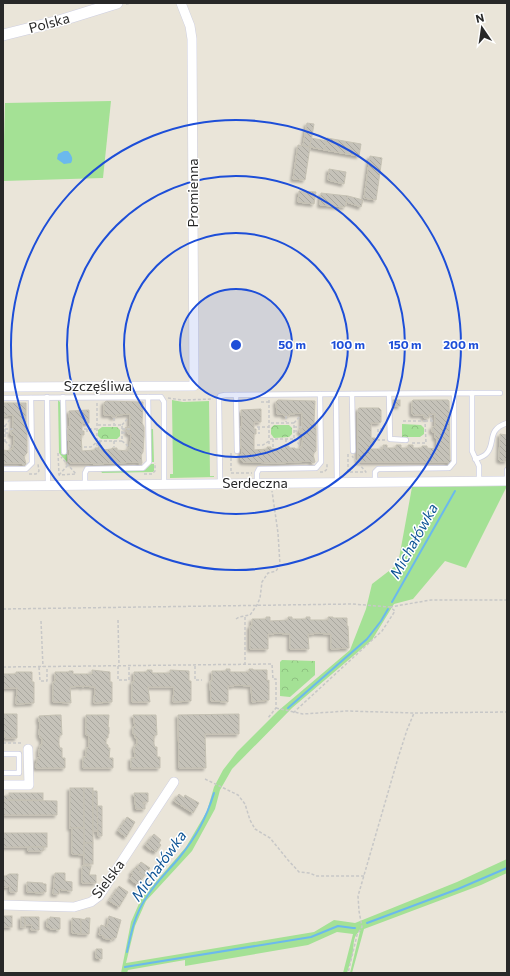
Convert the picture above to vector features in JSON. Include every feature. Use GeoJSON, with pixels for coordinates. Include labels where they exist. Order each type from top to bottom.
{"type":"FeatureCollection","features":[{"type":"Feature","properties":{"kind":"street","name":"Polska"},"geometry":{"type":"LineString","coordinates":[[3,35],[117,3]]}},
{"type":"Feature","properties":{"kind":"street","name":"Promienna"},"geometry":{"type":"LineString","coordinates":[[181,3],[190,26],[192,39],[194,386]]}},
{"type":"Feature","properties":{"kind":"street","name":"Szczęśliwa"},"geometry":{"type":"LineString","coordinates":[[3,387],[194,386]]}},
{"type":"Feature","properties":{"kind":"street","name":"Serdeczna"},"geometry":{"type":"LineString","coordinates":[[3,486],[507,482]]}},
{"type":"Feature","properties":{"kind":"street"},"geometry":{"type":"LineString","coordinates":[[3,785],[29,785],[26,746]]}},
{"type":"Feature","properties":{"kind":"street","name":"Sielska"},"geometry":{"type":"LineString","coordinates":[[3,905],[74,907],[91,902],[99,896],[174,782]]}},
{"type":"Feature","properties":{"kind":"lane"},"geometry":{"type":"LineString","coordinates":[[375,482],[375,472],[378,469],[449,468],[454,462],[454,393]]}},
{"type":"Feature","properties":{"kind":"lane"},"geometry":{"type":"LineString","coordinates":[[472,393],[472,451],[479,468],[479,482]]}},
{"type":"Feature","properties":{"kind":"lane"},"geometry":{"type":"LineString","coordinates":[[220,484],[219,399],[223,395],[500,393]]}},
{"type":"Feature","properties":{"kind":"lane"},"geometry":{"type":"LineString","coordinates":[[257,483],[258,470],[262,468],[316,468],[321,462],[320,394]]}},
{"type":"Feature","properties":{"kind":"lane"},"geometry":{"type":"LineString","coordinates":[[336,394],[337,483]]}},
{"type":"Feature","properties":{"kind":"lane"},"geometry":{"type":"LineString","coordinates":[[352,394],[353,451]]}},
{"type":"Feature","properties":{"kind":"lane"},"geometry":{"type":"LineString","coordinates":[[389,394],[390,440],[406,440]]}},
{"type":"Feature","properties":{"kind":"lane"},"geometry":{"type":"LineString","coordinates":[[236,395],[237,451]]}},
{"type":"Feature","properties":{"kind":"lane"},"geometry":{"type":"LineString","coordinates":[[63,397],[64,452]]}},
{"type":"Feature","properties":{"kind":"lane"},"geometry":{"type":"LineString","coordinates":[[85,485],[85,473],[87,469],[144,468],[149,462],[148,397]]}},
{"type":"Feature","properties":{"kind":"lane"},"geometry":{"type":"LineString","coordinates":[[3,398],[163,398],[164,484]]}},
{"type":"Feature","properties":{"kind":"lane"},"geometry":{"type":"LineString","coordinates":[[3,469],[26,469],[32,463],[31,398]]}},
{"type":"Feature","properties":{"kind":"lane"},"geometry":{"type":"LineString","coordinates":[[47,398],[48,485]]}},
{"type":"Feature","properties":{"kind":"lane"},"geometry":{"type":"LineString","coordinates":[[475,459],[484,456],[488,452],[492,437],[496,430],[500,426],[507,423]]}},
{"type":"Feature","properties":{"kind":"lane"},"geometry":{"type":"LineString","coordinates":[[507,470],[507,482]]}},
{"type":"Feature","properties":{"kind":"lane"},"geometry":{"type":"LineString","coordinates":[[3,754],[19,754],[19,773],[3,773]]}},
{"type":"Feature","properties":{"kind":"path"},"geometry":{"type":"LineString","coordinates":[[269,394],[269,445]]}},
{"type":"Feature","properties":{"kind":"path"},"geometry":{"type":"LineString","coordinates":[[96,397],[97,447]]}},
{"type":"Feature","properties":{"kind":"path"},"geometry":{"type":"LineString","coordinates":[[163,398],[219,399]]}},
{"type":"Feature","properties":{"kind":"path"},"geometry":{"type":"LineString","coordinates":[[261,402],[269,402]]}},
{"type":"Feature","properties":{"kind":"path"},"geometry":{"type":"LineString","coordinates":[[431,414],[431,421]]}},
{"type":"Feature","properties":{"kind":"path"},"geometry":{"type":"LineString","coordinates":[[286,416],[286,423]]}},
{"type":"Feature","properties":{"kind":"path"},"geometry":{"type":"LineString","coordinates":[[300,416],[294,423],[294,439],[300,445]]}},
{"type":"Feature","properties":{"kind":"path"},"geometry":{"type":"LineString","coordinates":[[11,418],[4,426],[4,442],[11,447]]}},
{"type":"Feature","properties":{"kind":"path"},"geometry":{"type":"LineString","coordinates":[[114,418],[114,425]]}},
{"type":"Feature","properties":{"kind":"path"},"geometry":{"type":"LineString","coordinates":[[122,441],[122,425],[128,418]]}},
{"type":"Feature","properties":{"kind":"path"},"geometry":{"type":"LineString","coordinates":[[403,421],[435,421]]}},
{"type":"Feature","properties":{"kind":"path"},"geometry":{"type":"LineString","coordinates":[[411,443],[426,443],[425,421]]}},
{"type":"Feature","properties":{"kind":"path"},"geometry":{"type":"LineString","coordinates":[[269,423],[294,423]]}},
{"type":"Feature","properties":{"kind":"path"},"geometry":{"type":"LineString","coordinates":[[97,425],[122,425]]}},
{"type":"Feature","properties":{"kind":"path"},"geometry":{"type":"LineString","coordinates":[[259,434],[258,427],[269,427]]}},
{"type":"Feature","properties":{"kind":"path"},"geometry":{"type":"LineString","coordinates":[[294,427],[302,427]]}},
{"type":"Feature","properties":{"kind":"path"},"geometry":{"type":"LineString","coordinates":[[5,429],[13,429]]}},
{"type":"Feature","properties":{"kind":"path"},"geometry":{"type":"LineString","coordinates":[[87,434],[86,429],[97,429]]}},
{"type":"Feature","properties":{"kind":"path"},"geometry":{"type":"LineString","coordinates":[[122,429],[130,429]]}},
{"type":"Feature","properties":{"kind":"path"},"geometry":{"type":"LineString","coordinates":[[378,440],[378,429],[386,429]]}},
{"type":"Feature","properties":{"kind":"path"},"geometry":{"type":"LineString","coordinates":[[294,431],[299,431]]}},
{"type":"Feature","properties":{"kind":"path"},"geometry":{"type":"LineString","coordinates":[[122,433],[126,432]]}},
{"type":"Feature","properties":{"kind":"path"},"geometry":{"type":"LineString","coordinates":[[5,433],[10,433]]}},
{"type":"Feature","properties":{"kind":"path"},"geometry":{"type":"LineString","coordinates":[[273,439],[273,448]]}},
{"type":"Feature","properties":{"kind":"path"},"geometry":{"type":"LineString","coordinates":[[257,446],[263,445],[269,440],[273,439],[294,439]]}},
{"type":"Feature","properties":{"kind":"path"},"geometry":{"type":"LineString","coordinates":[[286,439],[286,445]]}},
{"type":"Feature","properties":{"kind":"path"},"geometry":{"type":"LineString","coordinates":[[100,441],[100,450]]}},
{"type":"Feature","properties":{"kind":"path"},"geometry":{"type":"LineString","coordinates":[[84,447],[91,447],[100,441],[122,441],[128,446]]}},
{"type":"Feature","properties":{"kind":"path"},"geometry":{"type":"LineString","coordinates":[[114,441],[114,447]]}},
{"type":"Feature","properties":{"kind":"path"},"geometry":{"type":"LineString","coordinates":[[231,451],[231,473],[257,473]]}},
{"type":"Feature","properties":{"kind":"path"},"geometry":{"type":"LineString","coordinates":[[317,472],[324,472],[327,469],[327,462]]}},
{"type":"Feature","properties":{"kind":"path"},"geometry":{"type":"LineString","coordinates":[[348,472],[358,462]]}},
{"type":"Feature","properties":{"kind":"path"},"geometry":{"type":"LineString","coordinates":[[137,474],[152,474],[155,471],[155,463]]}},
{"type":"Feature","properties":{"kind":"path"},"geometry":{"type":"LineString","coordinates":[[58,475],[68,465]]}},
{"type":"Feature","properties":{"kind":"path"},"geometry":{"type":"LineString","coordinates":[[236,619],[250,615],[258,605],[262,582],[268,573],[276,571],[280,565],[278,533],[271,483]]}},
{"type":"Feature","properties":{"kind":"path"},"geometry":{"type":"LineString","coordinates":[[3,608],[352,604],[390,607],[431,600],[507,600]]}},
{"type":"Feature","properties":{"kind":"path"},"geometry":{"type":"LineString","coordinates":[[293,713],[382,631],[395,611],[390,607]]}},
{"type":"Feature","properties":{"kind":"path"},"geometry":{"type":"LineString","coordinates":[[245,617],[245,665]]}},
{"type":"Feature","properties":{"kind":"path"},"geometry":{"type":"LineString","coordinates":[[118,620],[118,680],[129,680],[129,666]]}},
{"type":"Feature","properties":{"kind":"path"},"geometry":{"type":"LineString","coordinates":[[41,621],[42,667]]}},
{"type":"Feature","properties":{"kind":"path"},"geometry":{"type":"LineString","coordinates":[[3,668],[272,664],[273,679],[276,679],[276,708],[268,718]]}},
{"type":"Feature","properties":{"kind":"path"},"geometry":{"type":"LineString","coordinates":[[195,666],[196,680],[202,680]]}},
{"type":"Feature","properties":{"kind":"path"},"geometry":{"type":"LineString","coordinates":[[39,667],[40,681],[47,681],[47,667]]}},
{"type":"Feature","properties":{"kind":"path"},"geometry":{"type":"LineString","coordinates":[[276,708],[303,714],[347,711],[414,713],[507,712]]}},
{"type":"Feature","properties":{"kind":"path"},"geometry":{"type":"LineString","coordinates":[[348,973],[357,936],[362,927],[358,896],[398,758],[414,713]]}},
{"type":"Feature","properties":{"kind":"path"},"geometry":{"type":"LineString","coordinates":[[3,743],[26,746]]}},
{"type":"Feature","properties":{"kind":"path"},"geometry":{"type":"LineString","coordinates":[[205,780],[238,795],[245,804],[250,820],[255,829],[270,838],[299,872],[317,876],[364,876]]}},
{"type":"Feature","properties":{"kind":"green space"},"geometry":{"type":"Polygon","coordinates":[[[111,101],[103,178],[3,181],[5,103],[111,101]]]}},
{"type":"Feature","properties":{"kind":"green space"},"geometry":{"type":"Polygon","coordinates":[[[58,400],[61,403],[61,454],[67,454],[67,462],[59,453],[58,400]]]}},
{"type":"Feature","properties":{"kind":"green space"},"geometry":{"type":"Polygon","coordinates":[[[172,400],[183,402],[209,401],[210,476],[214,477],[170,478],[170,474],[173,474],[172,400]]]}},
{"type":"Feature","properties":{"kind":"green space"},"geometry":{"type":"Polygon","coordinates":[[[402,424],[421,425],[424,428],[424,434],[420,437],[402,437],[402,424]]]}},
{"type":"Feature","properties":{"kind":"green space"},"geometry":{"type":"Polygon","coordinates":[[[274,425],[289,425],[292,428],[292,434],[289,437],[274,438],[271,434],[271,428],[274,425]]]}},
{"type":"Feature","properties":{"kind":"green space"},"geometry":{"type":"Polygon","coordinates":[[[102,427],[117,427],[120,430],[120,436],[117,439],[101,439],[98,436],[98,430],[102,427]]]}},
{"type":"Feature","properties":{"kind":"green space"},"geometry":{"type":"Polygon","coordinates":[[[151,429],[153,429],[154,462],[151,462],[151,429]]]}},
{"type":"Feature","properties":{"kind":"green space"},"geometry":{"type":"Polygon","coordinates":[[[151,464],[154,464],[153,472],[102,473],[101,471],[145,470],[151,464]]]}},
{"type":"Feature","properties":{"kind":"green space"},"geometry":{"type":"Polygon","coordinates":[[[507,486],[466,568],[445,561],[413,599],[394,604],[372,640],[292,708],[232,769],[220,790],[215,809],[192,851],[146,901],[135,926],[126,963],[314,932],[334,920],[355,923],[457,882],[507,859],[507,873],[481,885],[364,929],[352,973],[350,973],[360,931],[355,937],[353,954],[347,973],[343,973],[353,934],[337,932],[308,945],[185,966],[185,960],[128,970],[127,973],[121,973],[131,922],[141,899],[186,847],[207,811],[214,787],[223,770],[237,752],[278,711],[350,650],[366,609],[372,584],[398,564],[412,487],[507,486]]]}},
{"type":"Feature","properties":{"kind":"green space"},"geometry":{"type":"Polygon","coordinates":[[[282,660],[315,661],[315,675],[290,697],[280,696],[280,662],[282,660]]]}},
{"type":"Feature","properties":{"kind":"water"},"geometry":{"type":"Polygon","coordinates":[[[68,151],[71,155],[71,163],[64,164],[57,159],[58,154],[68,151]]]}},
{"type":"Feature","properties":{"kind":"building"},"geometry":{"type":"Polygon","coordinates":[[[307,123],[314,124],[310,147],[303,146],[307,123]]]}},
{"type":"Feature","properties":{"kind":"building"},"geometry":{"type":"Polygon","coordinates":[[[311,138],[327,141],[325,150],[310,147],[311,138]]]}},
{"type":"Feature","properties":{"kind":"building"},"geometry":{"type":"Polygon","coordinates":[[[327,138],[361,144],[359,156],[325,150],[327,138]]]}},
{"type":"Feature","properties":{"kind":"building"},"geometry":{"type":"Polygon","coordinates":[[[298,145],[310,147],[305,180],[293,179],[298,145]]]}},
{"type":"Feature","properties":{"kind":"building"},"geometry":{"type":"Polygon","coordinates":[[[370,156],[382,158],[376,200],[364,198],[370,156]]]}},
{"type":"Feature","properties":{"kind":"building"},"geometry":{"type":"Polygon","coordinates":[[[329,169],[346,172],[344,184],[328,180],[329,169]]]}},
{"type":"Feature","properties":{"kind":"building"},"geometry":{"type":"Polygon","coordinates":[[[299,191],[316,192],[314,204],[298,202],[299,191]]]}},
{"type":"Feature","properties":{"kind":"building"},"geometry":{"type":"Polygon","coordinates":[[[321,193],[348,196],[345,207],[320,205],[321,193]]]}},
{"type":"Feature","properties":{"kind":"building"},"geometry":{"type":"Polygon","coordinates":[[[348,196],[363,200],[361,207],[346,202],[348,196]]]}},
{"type":"Feature","properties":{"kind":"building"},"geometry":{"type":"Polygon","coordinates":[[[278,400],[315,401],[314,422],[316,426],[316,451],[313,454],[315,462],[278,463],[243,462],[241,460],[241,410],[261,409],[261,422],[254,422],[256,434],[254,434],[254,450],[267,449],[267,447],[271,447],[271,449],[285,448],[285,446],[289,446],[289,448],[300,449],[300,447],[302,447],[303,433],[300,433],[300,429],[302,429],[302,413],[289,414],[289,416],[277,414],[276,402],[278,400]]]}},
{"type":"Feature","properties":{"kind":"building"},"geometry":{"type":"Polygon","coordinates":[[[393,400],[400,400],[400,406],[393,406],[393,400]]]}},
{"type":"Feature","properties":{"kind":"building"},"geometry":{"type":"Polygon","coordinates":[[[413,400],[449,401],[450,460],[452,462],[449,464],[447,462],[359,462],[359,408],[379,408],[381,410],[381,422],[371,423],[371,438],[375,438],[375,442],[371,442],[370,449],[383,449],[383,445],[387,445],[387,448],[396,448],[396,445],[401,445],[401,448],[408,448],[408,445],[413,445],[413,448],[422,448],[422,446],[427,446],[427,448],[437,449],[437,438],[435,438],[435,432],[432,432],[432,427],[435,427],[435,414],[429,414],[429,418],[424,418],[424,415],[413,415],[413,400]]]}},
{"type":"Feature","properties":{"kind":"building"},"geometry":{"type":"Polygon","coordinates":[[[106,401],[143,402],[142,423],[144,427],[144,436],[141,465],[138,462],[93,464],[69,462],[69,411],[89,410],[89,423],[82,423],[82,431],[84,431],[84,435],[81,435],[82,451],[95,450],[95,448],[99,448],[99,450],[101,450],[101,445],[102,450],[117,448],[117,450],[128,451],[128,448],[130,448],[131,434],[128,434],[128,431],[126,431],[130,430],[130,428],[125,428],[130,427],[130,414],[116,415],[116,417],[112,417],[112,415],[104,415],[104,403],[106,401]]]}},
{"type":"Feature","properties":{"kind":"building"},"geometry":{"type":"Polygon","coordinates":[[[3,403],[26,403],[27,453],[24,456],[26,464],[24,466],[21,463],[3,463],[3,450],[11,451],[11,449],[13,449],[14,435],[11,435],[11,431],[13,431],[13,415],[3,416],[3,403]]]}},
{"type":"Feature","properties":{"kind":"building"},"geometry":{"type":"Polygon","coordinates":[[[500,434],[507,435],[507,461],[499,460],[500,434]]]}},
{"type":"Feature","properties":{"kind":"building"},"geometry":{"type":"Polygon","coordinates":[[[266,617],[270,617],[270,621],[288,620],[288,617],[292,617],[292,619],[306,619],[306,617],[310,617],[310,620],[328,620],[328,617],[347,618],[349,648],[331,649],[331,634],[314,633],[308,634],[309,649],[290,649],[290,634],[274,633],[268,634],[268,649],[250,649],[250,626],[252,626],[252,619],[266,619],[266,617]]]}},
{"type":"Feature","properties":{"kind":"building"},"geometry":{"type":"Polygon","coordinates":[[[226,669],[230,669],[230,672],[249,672],[249,669],[267,670],[267,681],[269,680],[269,700],[252,702],[251,686],[234,685],[228,686],[228,702],[211,701],[210,681],[212,681],[212,671],[226,671],[226,669]]]}},
{"type":"Feature","properties":{"kind":"building"},"geometry":{"type":"Polygon","coordinates":[[[92,670],[110,672],[110,682],[112,682],[112,702],[94,703],[95,687],[83,686],[83,688],[82,686],[70,687],[71,703],[53,702],[53,682],[55,682],[55,672],[73,671],[73,674],[92,674],[92,670]]]}},
{"type":"Feature","properties":{"kind":"building"},"geometry":{"type":"Polygon","coordinates":[[[147,670],[152,670],[152,673],[170,673],[170,670],[189,671],[189,681],[191,681],[191,701],[173,702],[174,687],[148,687],[150,702],[132,702],[132,682],[134,682],[134,672],[147,672],[147,670]]]}},
{"type":"Feature","properties":{"kind":"building"},"geometry":{"type":"Polygon","coordinates":[[[16,672],[32,672],[32,682],[34,682],[34,703],[16,704],[17,688],[3,688],[3,674],[16,674],[16,672]]]}},
{"type":"Feature","properties":{"kind":"building"},"geometry":{"type":"Polygon","coordinates":[[[3,714],[17,714],[17,738],[5,738],[5,734],[3,734],[3,714]]]}},
{"type":"Feature","properties":{"kind":"building"},"geometry":{"type":"Polygon","coordinates":[[[239,714],[239,734],[205,734],[206,768],[179,768],[178,715],[239,714]]]}},
{"type":"Feature","properties":{"kind":"building"},"geometry":{"type":"Polygon","coordinates":[[[61,715],[62,735],[60,735],[59,738],[59,745],[60,748],[62,748],[62,758],[65,758],[65,768],[36,768],[37,758],[40,758],[40,745],[42,745],[42,738],[40,738],[39,735],[39,716],[61,715]]]}},
{"type":"Feature","properties":{"kind":"building"},"geometry":{"type":"Polygon","coordinates":[[[86,715],[109,715],[109,734],[108,738],[106,738],[106,744],[108,745],[108,748],[110,748],[109,758],[113,758],[113,768],[83,768],[83,757],[86,757],[86,748],[88,748],[89,745],[89,738],[88,735],[86,735],[86,715]]]}},
{"type":"Feature","properties":{"kind":"building"},"geometry":{"type":"Polygon","coordinates":[[[133,715],[156,715],[157,735],[155,735],[154,738],[154,744],[155,747],[157,747],[157,757],[160,757],[160,768],[131,768],[131,758],[135,758],[134,748],[135,745],[137,745],[137,738],[135,738],[135,734],[133,734],[133,727],[135,727],[133,715]]]}},
{"type":"Feature","properties":{"kind":"building"},"geometry":{"type":"Polygon","coordinates":[[[70,788],[84,788],[84,828],[70,828],[70,788]]]}},
{"type":"Feature","properties":{"kind":"building"},"geometry":{"type":"Polygon","coordinates":[[[84,788],[93,788],[93,843],[84,843],[84,788]]]}},
{"type":"Feature","properties":{"kind":"building"},"geometry":{"type":"Polygon","coordinates":[[[93,791],[97,791],[98,831],[93,831],[93,791]]]}},
{"type":"Feature","properties":{"kind":"building"},"geometry":{"type":"Polygon","coordinates":[[[9,793],[43,793],[43,800],[9,800],[9,793]]]}},
{"type":"Feature","properties":{"kind":"building"},"geometry":{"type":"Polygon","coordinates":[[[134,793],[148,793],[148,802],[143,802],[143,804],[145,804],[145,809],[136,809],[134,793]]]}},
{"type":"Feature","properties":{"kind":"building"},"geometry":{"type":"Polygon","coordinates":[[[179,794],[184,798],[185,795],[199,803],[193,813],[174,801],[179,794]]]}},
{"type":"Feature","properties":{"kind":"building"},"geometry":{"type":"Polygon","coordinates":[[[3,796],[9,796],[9,800],[3,800],[3,796]]]}},
{"type":"Feature","properties":{"kind":"building"},"geometry":{"type":"Polygon","coordinates":[[[3,800],[57,801],[57,815],[3,815],[3,800]]]}},
{"type":"Feature","properties":{"kind":"building"},"geometry":{"type":"Polygon","coordinates":[[[97,806],[102,806],[102,836],[98,836],[97,806]]]}},
{"type":"Feature","properties":{"kind":"building"},"geometry":{"type":"Polygon","coordinates":[[[127,817],[135,822],[126,837],[118,831],[127,817]]]}},
{"type":"Feature","properties":{"kind":"building"},"geometry":{"type":"Polygon","coordinates":[[[72,828],[84,828],[84,855],[72,854],[72,828]]]}},
{"type":"Feature","properties":{"kind":"building"},"geometry":{"type":"Polygon","coordinates":[[[3,833],[47,833],[47,847],[3,847],[3,833]]]}},
{"type":"Feature","properties":{"kind":"building"},"geometry":{"type":"Polygon","coordinates":[[[154,834],[161,840],[159,843],[161,845],[156,852],[145,845],[154,834]]]}},
{"type":"Feature","properties":{"kind":"building"},"geometry":{"type":"Polygon","coordinates":[[[84,843],[93,843],[93,864],[84,864],[84,843]]]}},
{"type":"Feature","properties":{"kind":"building"},"geometry":{"type":"Polygon","coordinates":[[[28,847],[44,847],[43,851],[28,851],[28,847]]]}},
{"type":"Feature","properties":{"kind":"building"},"geometry":{"type":"Polygon","coordinates":[[[141,862],[150,868],[144,876],[139,872],[141,870],[136,867],[141,862]]]}},
{"type":"Feature","properties":{"kind":"building"},"geometry":{"type":"Polygon","coordinates":[[[82,866],[91,866],[89,875],[96,875],[96,883],[82,883],[82,866]]]}},
{"type":"Feature","properties":{"kind":"building"},"geometry":{"type":"Polygon","coordinates":[[[136,867],[141,870],[139,872],[144,876],[138,885],[130,879],[133,874],[131,873],[136,867]]]}},
{"type":"Feature","properties":{"kind":"building"},"geometry":{"type":"Polygon","coordinates":[[[55,873],[65,873],[65,881],[72,882],[72,891],[59,889],[59,894],[53,894],[55,873]]]}},
{"type":"Feature","properties":{"kind":"building"},"geometry":{"type":"Polygon","coordinates":[[[18,874],[17,892],[10,892],[10,886],[3,887],[3,876],[18,874]]]}},
{"type":"Feature","properties":{"kind":"building"},"geometry":{"type":"Polygon","coordinates":[[[27,882],[46,884],[46,892],[27,892],[27,882]]]}},
{"type":"Feature","properties":{"kind":"building"},"geometry":{"type":"Polygon","coordinates":[[[119,886],[128,892],[119,907],[109,901],[119,886]]]}},
{"type":"Feature","properties":{"kind":"building"},"geometry":{"type":"Polygon","coordinates":[[[3,916],[12,916],[12,927],[3,927],[3,916]]]}},
{"type":"Feature","properties":{"kind":"building"},"geometry":{"type":"Polygon","coordinates":[[[109,916],[121,920],[116,938],[112,938],[112,940],[103,938],[104,936],[99,935],[101,925],[107,927],[109,916]]]}},
{"type":"Feature","properties":{"kind":"building"},"geometry":{"type":"Polygon","coordinates":[[[21,917],[25,917],[25,927],[21,927],[21,917]]]}},
{"type":"Feature","properties":{"kind":"building"},"geometry":{"type":"Polygon","coordinates":[[[25,917],[39,917],[39,930],[31,930],[32,925],[25,925],[25,917]]]}},
{"type":"Feature","properties":{"kind":"building"},"geometry":{"type":"Polygon","coordinates":[[[50,917],[60,918],[60,929],[56,930],[47,927],[47,919],[50,919],[50,917]]]}},
{"type":"Feature","properties":{"kind":"building"},"geometry":{"type":"Polygon","coordinates":[[[72,918],[81,919],[81,934],[72,933],[72,918]]]}},
{"type":"Feature","properties":{"kind":"building"},"geometry":{"type":"Polygon","coordinates":[[[86,918],[90,918],[89,934],[81,934],[81,919],[85,920],[86,918]]]}},
{"type":"Feature","properties":{"kind":"building"},"geometry":{"type":"Polygon","coordinates":[[[96,949],[102,949],[102,959],[96,958],[96,949]]]}},
{"type":"Feature","properties":{"kind":"waterway","name":"Michałówka"},"geometry":{"type":"LineString","coordinates":[[392,602],[455,491]]}},
{"type":"Feature","properties":{"kind":"waterway","name":"Michałówka"},"geometry":{"type":"LineString","coordinates":[[288,708],[367,639],[388,609]]}},
{"type":"Feature","properties":{"kind":"waterway","name":"Michałówka"},"geometry":{"type":"LineString","coordinates":[[127,952],[134,924],[142,904],[153,887],[191,843],[208,811],[214,793]]}},
{"type":"Feature","properties":{"kind":"waterway"},"geometry":{"type":"LineString","coordinates":[[367,923],[458,889],[507,868]]}},
{"type":"Feature","properties":{"kind":"waterway"},"geometry":{"type":"LineString","coordinates":[[125,967],[311,937],[338,926],[355,928]]}}]}
